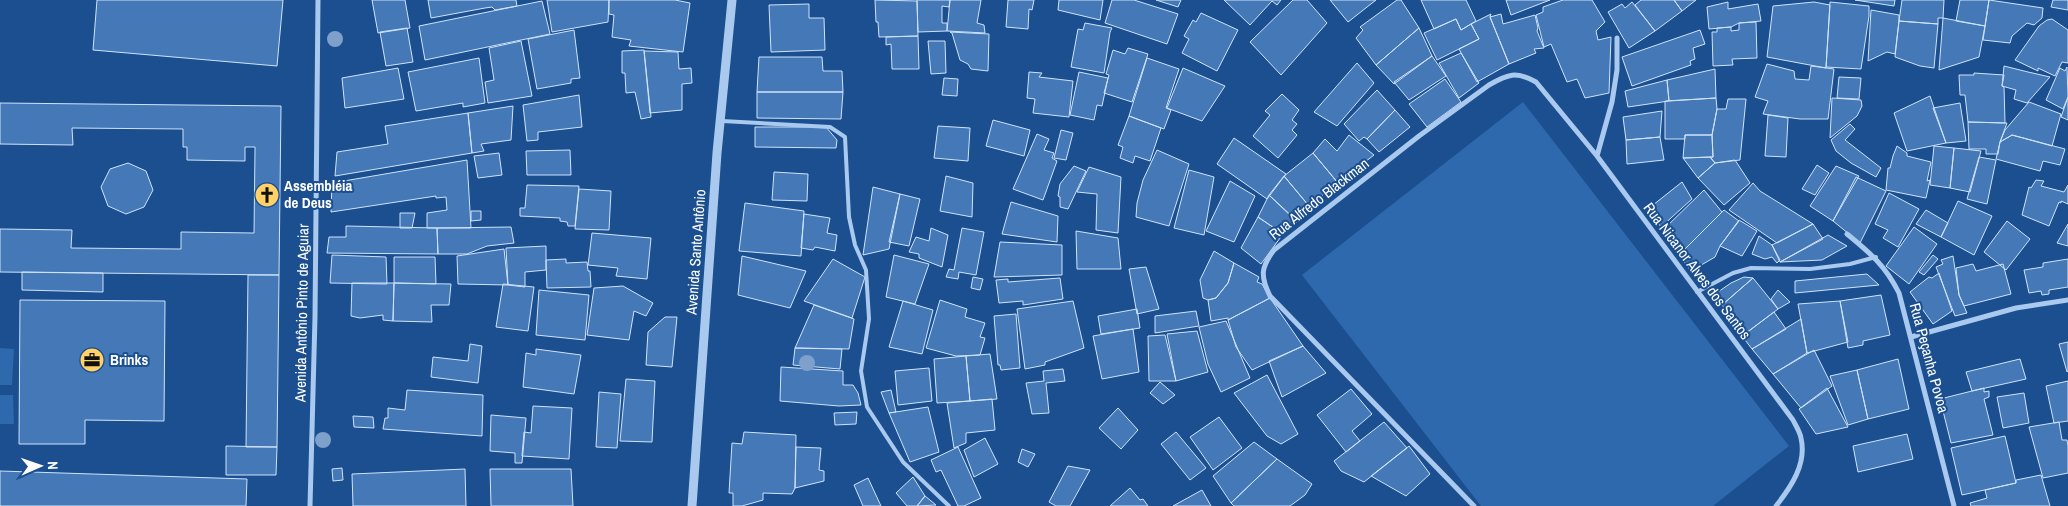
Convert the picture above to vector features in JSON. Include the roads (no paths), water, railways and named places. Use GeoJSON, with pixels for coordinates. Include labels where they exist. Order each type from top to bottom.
{"type":"FeatureCollection","features":[{"type":"Feature","properties":{"kind":"street","name":"Avenida Antônio Pinto de Aguiar"},"geometry":{"type":"LineString","coordinates":[[310,506],[315,317],[318,0]]}},
{"type":"Feature","properties":{"kind":"street","name":"Avenida Santo Antônio"},"geometry":{"type":"LineString","coordinates":[[692,506],[719,120],[732,0]]}},
{"type":"Feature","properties":{"kind":"street"},"geometry":{"type":"LineString","coordinates":[[1597,156],[1612,102],[1617,70],[1616,38]]}},
{"type":"Feature","properties":{"kind":"street","name":"Rua Alfredo Blackman"},"geometry":{"type":"LineString","coordinates":[[1474,506],[1270,296],[1264,284],[1263,273],[1266,261],[1274,250],[1404,148],[1501,78],[1513,74],[1526,76],[1536,82],[1597,156]]}},
{"type":"Feature","properties":{"kind":"street","name":"Rua Nicanor Alves dos Santos"},"geometry":{"type":"LineString","coordinates":[[1597,156],[1696,292],[1794,420],[1801,438],[1802,456],[1798,471],[1789,489],[1776,506]]}},
{"type":"Feature","properties":{"kind":"street","name":"Rua Peçanha Povoa"},"geometry":{"type":"LineString","coordinates":[[1847,234],[1876,258],[1890,275],[1899,293],[1954,506]]}},
{"type":"Feature","properties":{"kind":"street"},"geometry":{"type":"LineString","coordinates":[[1911,337],[2016,308],[2068,300]]}},
{"type":"Feature","properties":{"kind":"lane"},"geometry":{"type":"LineString","coordinates":[[719,120],[830,127],[845,137],[849,217],[854,245],[866,270],[869,319],[861,371],[867,407],[903,462],[949,506]]}},
{"type":"Feature","properties":{"kind":"lane"},"geometry":{"type":"LineString","coordinates":[[1696,292],[1733,273],[1751,268],[1810,268],[1850,264],[1876,258]]}},
{"type":"Feature","properties":{"kind":"place","name":"Assembléia de Deus"},"geometry":{"type":"Point","coordinates":[267,195]}},
{"type":"Feature","properties":{"kind":"place","name":"Brinks"},"geometry":{"type":"Point","coordinates":[92,360]}}]}
